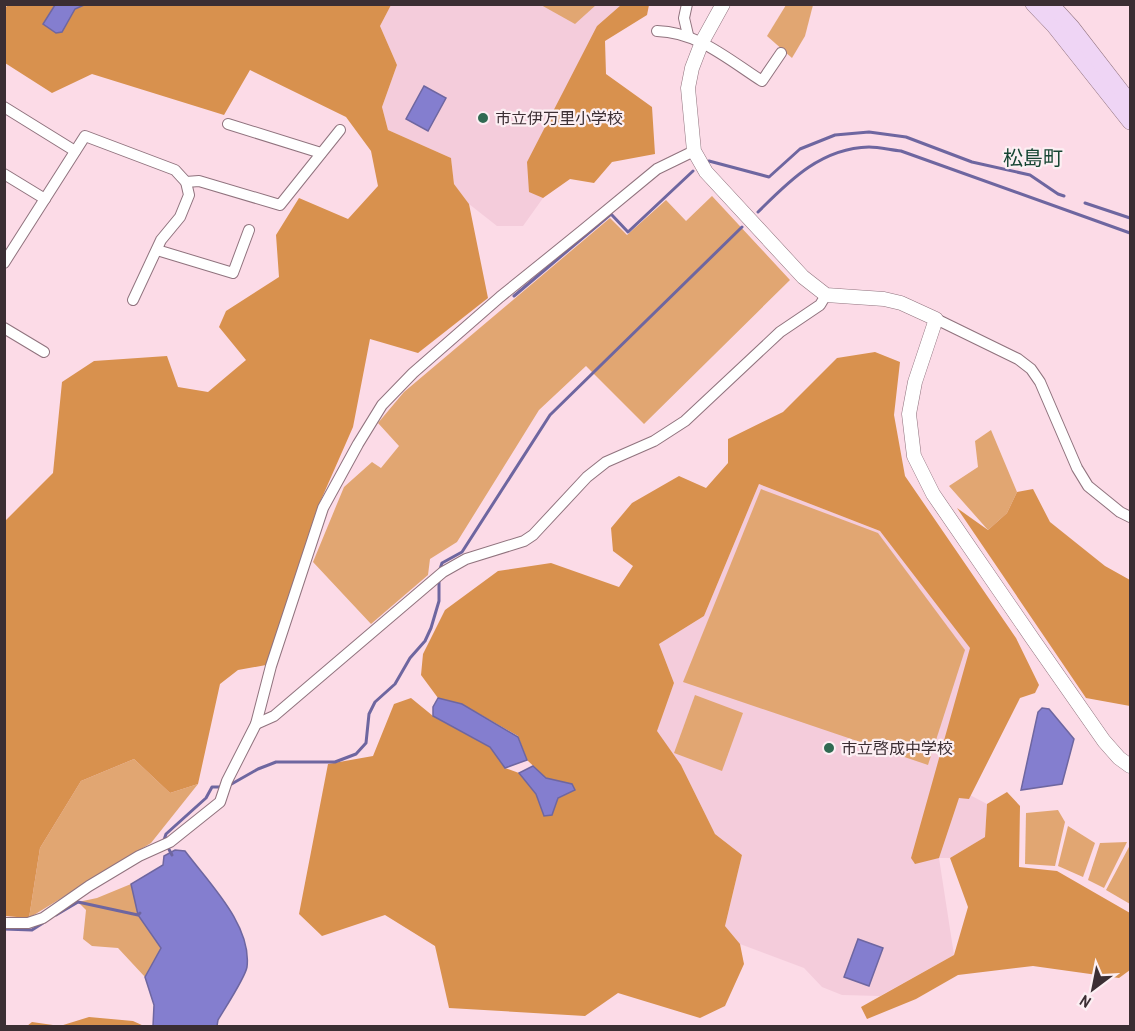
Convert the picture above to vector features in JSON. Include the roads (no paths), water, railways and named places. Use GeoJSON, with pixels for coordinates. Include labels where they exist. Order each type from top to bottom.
{"type":"FeatureCollection","features":[{"type":"Feature","properties":{"kind":"main road"},"geometry":{"type":"LineString","coordinates":[[1033,4],[1054,26],[1131,122]]}},
{"type":"Feature","properties":{"kind":"main road"},"geometry":{"type":"LineString","coordinates":[[1051,4],[1131,102]]}},
{"type":"Feature","properties":{"kind":"street"},"geometry":{"type":"LineString","coordinates":[[687,4],[684,18],[688,35]]}},
{"type":"Feature","properties":{"kind":"street"},"geometry":{"type":"LineString","coordinates":[[723,4],[702,42],[692,68],[688,88],[694,151],[706,172],[803,277],[826,295],[884,299],[901,303],[1018,359],[1031,369],[1040,381],[1077,468],[1088,486],[1120,512],[1131,517]]}},
{"type":"Feature","properties":{"kind":"street"},"geometry":{"type":"LineString","coordinates":[[657,31],[688,35],[762,81],[781,53]]}},
{"type":"Feature","properties":{"kind":"street"},"geometry":{"type":"LineString","coordinates":[[4,107],[75,152]]}},
{"type":"Feature","properties":{"kind":"street"},"geometry":{"type":"LineString","coordinates":[[228,124],[321,153]]}},
{"type":"Feature","properties":{"kind":"street"},"geometry":{"type":"LineString","coordinates":[[186,182],[200,181],[280,205],[340,130]]}},
{"type":"Feature","properties":{"kind":"street"},"geometry":{"type":"LineString","coordinates":[[4,263],[9,246],[45,199],[85,136],[175,170],[186,182],[189,195],[180,217],[161,240],[133,300]]}},
{"type":"Feature","properties":{"kind":"street"},"geometry":{"type":"LineString","coordinates":[[4,923],[28,923],[43,918],[89,886],[139,856],[166,844],[220,802],[256,724],[271,666],[323,508],[382,405],[413,373],[528,274],[657,169],[694,151]]}},
{"type":"Feature","properties":{"kind":"street"},"geometry":{"type":"LineString","coordinates":[[4,174],[45,199]]}},
{"type":"Feature","properties":{"kind":"street"},"geometry":{"type":"LineString","coordinates":[[157,250],[233,273],[249,230]]}},
{"type":"Feature","properties":{"kind":"street"},"geometry":{"type":"LineString","coordinates":[[256,724],[274,716],[439,575],[465,559],[524,541],[533,535],[587,477],[606,462],[654,441],[685,421],[780,332],[820,305],[826,295]]}},
{"type":"Feature","properties":{"kind":"street"},"geometry":{"type":"LineString","coordinates":[[936,319],[915,382],[909,414],[914,456],[933,494],[1104,741],[1119,758],[1131,766]]}},
{"type":"Feature","properties":{"kind":"street"},"geometry":{"type":"LineString","coordinates":[[4,328],[44,352]]}},
{"type":"Feature","properties":{"kind":"waterway"},"geometry":{"type":"LineString","coordinates":[[709,161],[769,177],[800,149],[835,135],[869,132],[906,137],[972,162],[1030,175],[1064,196]]}},
{"type":"Feature","properties":{"kind":"waterway"},"geometry":{"type":"LineString","coordinates":[[758,212],[794,178],[821,160],[836,153],[873,147],[901,151],[1130,233]]}},
{"type":"Feature","properties":{"kind":"waterway"},"geometry":{"type":"LineString","coordinates":[[514,296],[611,214],[628,232],[693,171]]}},
{"type":"Feature","properties":{"kind":"waterway"},"geometry":{"type":"LineString","coordinates":[[1085,203],[1130,218]]}},
{"type":"Feature","properties":{"kind":"waterway"},"geometry":{"type":"LineString","coordinates":[[439,572],[442,563],[462,552],[550,415],[742,227]]}},
{"type":"Feature","properties":{"kind":"waterway"},"geometry":{"type":"LineString","coordinates":[[228,786],[276,762],[335,762],[356,754],[366,743],[369,714],[375,702],[395,684],[410,658],[425,641],[439,601],[439,578]]}},
{"type":"Feature","properties":{"kind":"waterway"},"geometry":{"type":"LineString","coordinates":[[172,855],[164,840],[166,834],[206,798],[212,787],[221,787]]}},
{"type":"Feature","properties":{"kind":"waterway"},"geometry":{"type":"LineString","coordinates":[[56,915],[78,902],[138,915],[140,913]]}},
{"type":"Feature","properties":{"kind":"waterway"},"geometry":{"type":"LineString","coordinates":[[4,929],[32,930],[43,923]]}},
{"type":"Feature","properties":{"kind":"place","name":"市立伊万里小学校"},"geometry":{"type":"Point","coordinates":[483,118]}},
{"type":"Feature","properties":{"kind":"place","name":"市立啓成中学校"},"geometry":{"type":"Point","coordinates":[829,748]}},
{"type":"Feature","properties":{"kind":"district","name":"松島町"},"geometry":{"type":"Point","coordinates":[1033,158]}}]}
